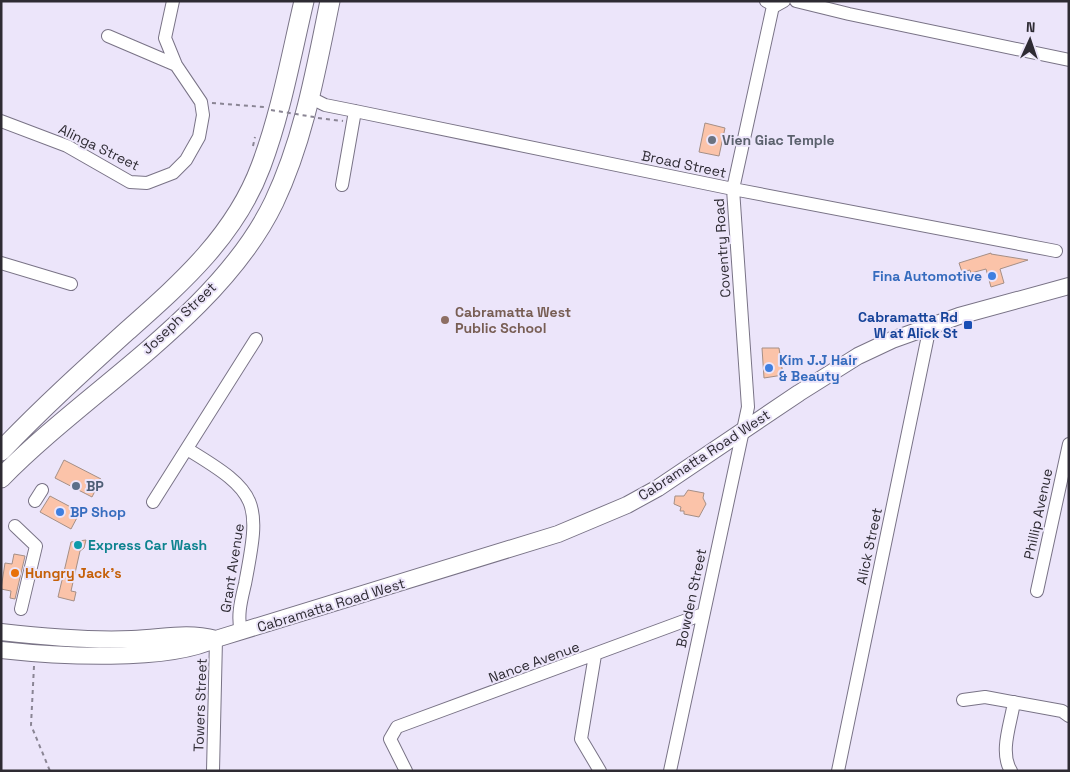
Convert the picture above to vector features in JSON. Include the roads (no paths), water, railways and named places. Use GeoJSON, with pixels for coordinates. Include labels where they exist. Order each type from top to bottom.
{"type":"FeatureCollection","features":[{"type":"Feature","properties":{"kind":"highway","name":"Joseph Street"},"geometry":{"type":"LineString","coordinates":[[1,451],[34,416],[175,288],[212,251],[243,204],[261,167],[276,121],[304,1]]}},
{"type":"Feature","properties":{"kind":"highway","name":"Joseph Street"},"geometry":{"type":"LineString","coordinates":[[1,478],[198,303],[242,253],[274,203],[299,138],[330,1]]}},
{"type":"Feature","properties":{"kind":"main road","name":"Cabramatta Road West"},"geometry":{"type":"LineString","coordinates":[[1,650],[83,656],[121,655],[200,647],[216,639],[241,633],[558,534],[627,505],[658,488],[690,468],[741,431],[858,356],[930,326],[1069,286]]}},
{"type":"Feature","properties":{"kind":"main road","name":"Cabramatta Road West"},"geometry":{"type":"LineString","coordinates":[[1,632],[63,633],[132,640],[195,634],[216,639]]}},
{"type":"Feature","properties":{"kind":"street"},"geometry":{"type":"LineString","coordinates":[[173,1],[165,38],[176,65]]}},
{"type":"Feature","properties":{"kind":"street"},"geometry":{"type":"LineString","coordinates":[[796,1],[1069,60]]}},
{"type":"Feature","properties":{"kind":"street","name":"Coventry Road"},"geometry":{"type":"LineString","coordinates":[[741,431],[748,407],[733,189],[774,3]]}},
{"type":"Feature","properties":{"kind":"street"},"geometry":{"type":"LineString","coordinates":[[108,36],[176,65]]}},
{"type":"Feature","properties":{"kind":"street","name":"Alinga Street"},"geometry":{"type":"LineString","coordinates":[[1,121],[67,146],[130,182],[147,183],[173,173],[186,160],[199,137],[203,115],[201,102],[176,65]]}},
{"type":"Feature","properties":{"kind":"street","name":"Broad Street"},"geometry":{"type":"LineString","coordinates":[[309,97],[325,105],[353,111],[733,189],[1056,251]]}},
{"type":"Feature","properties":{"kind":"street"},"geometry":{"type":"LineString","coordinates":[[342,185],[353,111]]}},
{"type":"Feature","properties":{"kind":"street"},"geometry":{"type":"LineString","coordinates":[[1,263],[71,284]]}},
{"type":"Feature","properties":{"kind":"street","name":"Alick Street"},"geometry":{"type":"LineString","coordinates":[[838,771],[930,326]]}},
{"type":"Feature","properties":{"kind":"street"},"geometry":{"type":"LineString","coordinates":[[153,502],[256,340]]}},
{"type":"Feature","properties":{"kind":"street","name":"Bowden Street"},"geometry":{"type":"LineString","coordinates":[[670,771],[741,431]]}},
{"type":"Feature","properties":{"kind":"street","name":"Phillip Avenue"},"geometry":{"type":"LineString","coordinates":[[1038,591],[1069,444]]}},
{"type":"Feature","properties":{"kind":"street","name":"Grant Avenue"},"geometry":{"type":"LineString","coordinates":[[187,449],[220,469],[238,485],[248,495],[254,512],[252,550],[238,618],[241,633]]}},
{"type":"Feature","properties":{"kind":"street"},"geometry":{"type":"LineString","coordinates":[[35,501],[42,490]]}},
{"type":"Feature","properties":{"kind":"street"},"geometry":{"type":"LineString","coordinates":[[15,526],[36,546],[21,609]]}},
{"type":"Feature","properties":{"kind":"street","name":"Nance Avenue"},"geometry":{"type":"LineString","coordinates":[[406,771],[390,739],[397,727],[703,614]]}},
{"type":"Feature","properties":{"kind":"street","name":"Towers Street"},"geometry":{"type":"LineString","coordinates":[[213,771],[216,639]]}},
{"type":"Feature","properties":{"kind":"street"},"geometry":{"type":"LineString","coordinates":[[595,655],[581,739],[600,771]]}},
{"type":"Feature","properties":{"kind":"street"},"geometry":{"type":"LineString","coordinates":[[963,700],[985,696],[1062,711],[1069,716]]}},
{"type":"Feature","properties":{"kind":"street"},"geometry":{"type":"LineString","coordinates":[[1011,771],[1007,764],[1006,752],[1014,702]]}},
{"type":"Feature","properties":{"kind":"place","name":"Vien Giac Temple"},"geometry":{"type":"Point","coordinates":[712,140]}},
{"type":"Feature","properties":{"kind":"place","name":"Fina Automotive"},"geometry":{"type":"Point","coordinates":[992,276]}},
{"type":"Feature","properties":{"kind":"place","name":"Cabramatta West Public School"},"geometry":{"type":"Point","coordinates":[445,320]}},
{"type":"Feature","properties":{"kind":"place","name":"Cabramatta Rd W at Alick St"},"geometry":{"type":"Point","coordinates":[968,325]}},
{"type":"Feature","properties":{"kind":"place","name":"Kim J.J Hair & Beauty"},"geometry":{"type":"Point","coordinates":[769,368]}},
{"type":"Feature","properties":{"kind":"place","name":"BP"},"geometry":{"type":"Point","coordinates":[76,486]}},
{"type":"Feature","properties":{"kind":"place","name":"BP Shop"},"geometry":{"type":"Point","coordinates":[60,512]}},
{"type":"Feature","properties":{"kind":"place","name":"Express Car Wash"},"geometry":{"type":"Point","coordinates":[78,545]}},
{"type":"Feature","properties":{"kind":"place","name":"Hungry Jack's"},"geometry":{"type":"Point","coordinates":[15,573]}}]}
